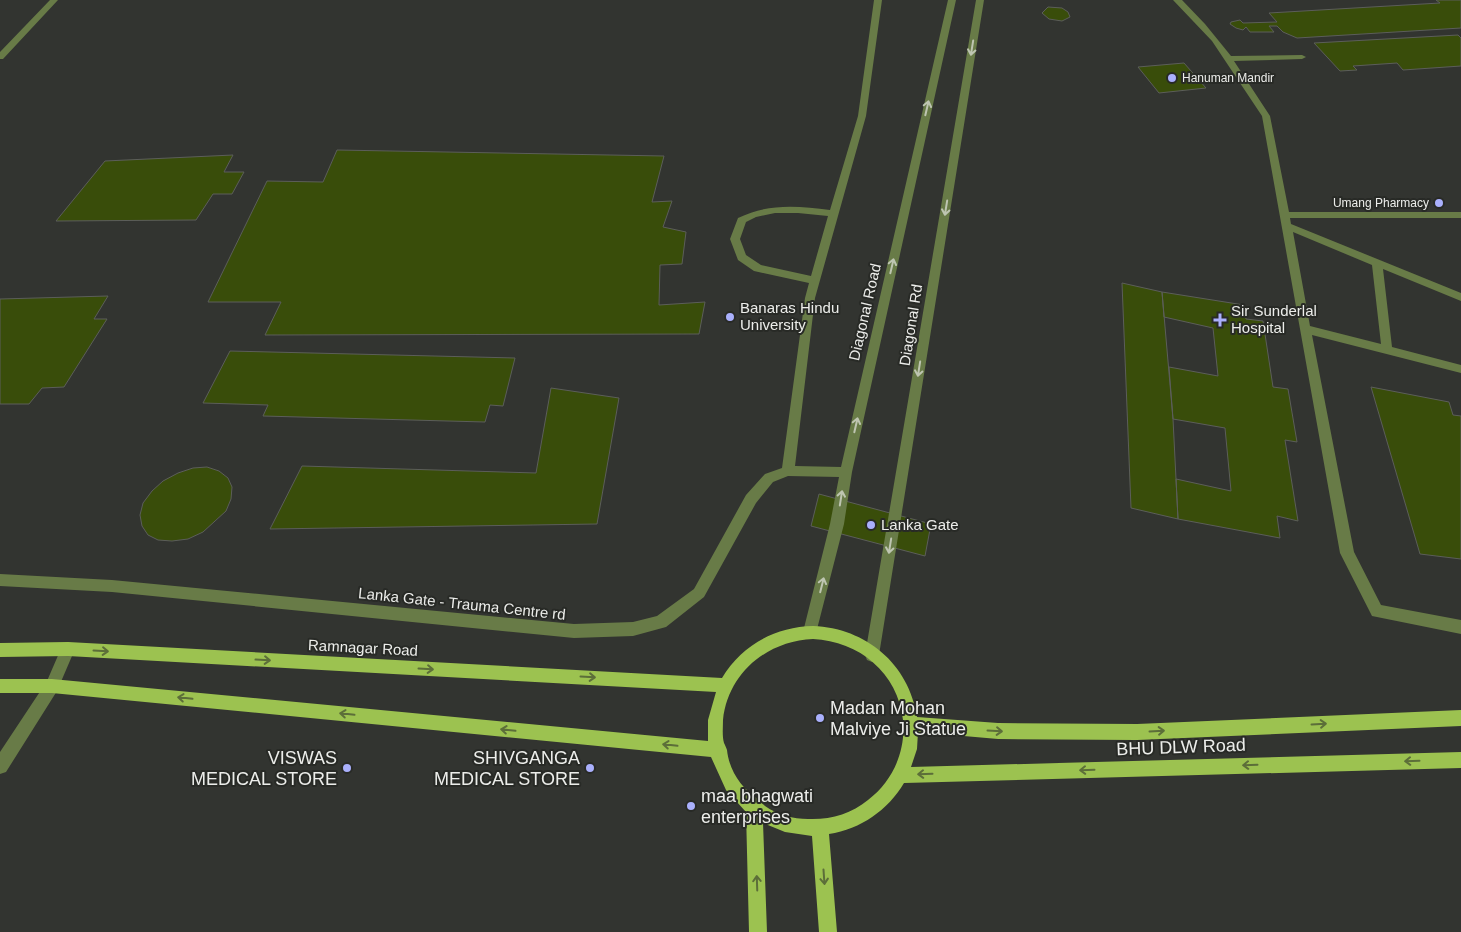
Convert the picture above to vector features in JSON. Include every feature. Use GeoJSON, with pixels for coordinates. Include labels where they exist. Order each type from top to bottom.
{"type":"FeatureCollection","features":[{"type":"Feature","properties":{"kind":"main road"},"geometry":{"type":"LineString","coordinates":[[810,632],[832,635],[853,642],[872,655],[886,668],[898,685],[906,704],[911,724],[911,750],[903,775],[890,796],[870,814],[847,824],[820,828],[796,826],[774,818],[754,805],[738,789],[726,771],[719,750],[716,717],[724,685],[739,663],[759,646],[784,635],[810,632]]}},
{"type":"Feature","properties":{"kind":"main road","name":"Ramnagar Road"},"geometry":{"type":"LineString","coordinates":[[0,650],[68,649],[724,685]]}},
{"type":"Feature","properties":{"kind":"main road"},"geometry":{"type":"LineString","coordinates":[[0,686],[52,686],[719,750]]}},
{"type":"Feature","properties":{"kind":"main road","name":"BHU DLW Road"},"geometry":{"type":"LineString","coordinates":[[911,724],[998,731],[1137,732],[1461,718]]}},
{"type":"Feature","properties":{"kind":"main road","name":"BHU DLW Road"},"geometry":{"type":"LineString","coordinates":[[903,775],[1461,760]]}},
{"type":"Feature","properties":{"kind":"main road"},"geometry":{"type":"LineString","coordinates":[[754,805],[758,932]]}},
{"type":"Feature","properties":{"kind":"main road"},"geometry":{"type":"LineString","coordinates":[[820,828],[828,932]]}},
{"type":"Feature","properties":{"kind":"street"},"geometry":{"type":"LineString","coordinates":[[0,56],[54,0]]}},
{"type":"Feature","properties":{"kind":"street"},"geometry":{"type":"LineString","coordinates":[[788,471],[810,298],[862,116],[878,0]]}},
{"type":"Feature","properties":{"kind":"street","name":"Diagonal Road"},"geometry":{"type":"LineString","coordinates":[[810,632],[837,524],[846,472],[952,0]]}},
{"type":"Feature","properties":{"kind":"street","name":"Diagonal Rd"},"geometry":{"type":"LineString","coordinates":[[872,655],[980,0]]}},
{"type":"Feature","properties":{"kind":"street"},"geometry":{"type":"LineString","coordinates":[[1177,0],[1187,8],[1229,59],[1266,116],[1347,554],[1377,611],[1461,627]]}},
{"type":"Feature","properties":{"kind":"street"},"geometry":{"type":"LineString","coordinates":[[1229,59],[1302,56]]}},
{"type":"Feature","properties":{"kind":"street"},"geometry":{"type":"LineString","coordinates":[[815,281],[758,268],[742,257],[734,239],[742,220],[754,212],[776,208],[834,214]]}},
{"type":"Feature","properties":{"kind":"street"},"geometry":{"type":"LineString","coordinates":[[1284,214],[1461,216]]}},
{"type":"Feature","properties":{"kind":"street"},"geometry":{"type":"LineString","coordinates":[[1287,226],[1461,297]]}},
{"type":"Feature","properties":{"kind":"street"},"geometry":{"type":"LineString","coordinates":[[1377,263],[1388,350]]}},
{"type":"Feature","properties":{"kind":"street"},"geometry":{"type":"LineString","coordinates":[[1306,329],[1461,369]]}},
{"type":"Feature","properties":{"kind":"street","name":"Lanka Gate - Trauma Centre rd"},"geometry":{"type":"LineString","coordinates":[[0,580],[112,586],[574,631],[633,629],[662,622],[699,592],[751,499],[769,478],[788,471],[846,472]]}},
{"type":"Feature","properties":{"kind":"street"},"geometry":{"type":"LineString","coordinates":[[0,766],[52,686],[68,649]]}},
{"type":"Feature","properties":{"kind":"building"},"geometry":{"type":"Polygon","coordinates":[[[1436,0],[1461,0],[1461,28],[1297,38],[1283,32],[1277,26],[1269,26],[1274,32],[1250,32],[1246,27],[1243,30],[1230,24],[1240,20],[1243,23],[1277,22],[1269,13],[1440,3],[1436,0]]]}},
{"type":"Feature","properties":{"kind":"building"},"geometry":{"type":"Polygon","coordinates":[[[1048,7],[1062,8],[1068,12],[1070,17],[1062,21],[1049,19],[1042,13],[1048,7]]]}},
{"type":"Feature","properties":{"kind":"building"},"geometry":{"type":"Polygon","coordinates":[[[1458,35],[1461,38],[1461,66],[1403,70],[1397,63],[1353,66],[1357,70],[1340,71],[1314,43],[1458,35]]]}},
{"type":"Feature","properties":{"kind":"building","name":"Hanuman Mandir"},"geometry":{"type":"Polygon","coordinates":[[[1184,63],[1206,88],[1159,93],[1138,67],[1184,63]]]}},
{"type":"Feature","properties":{"kind":"building"},"geometry":{"type":"Polygon","coordinates":[[[337,150],[664,156],[652,202],[672,201],[663,227],[686,232],[682,264],[660,265],[659,305],[705,302],[699,334],[265,335],[281,302],[208,302],[267,181],[323,182],[337,150]]]}},
{"type":"Feature","properties":{"kind":"building"},"geometry":{"type":"Polygon","coordinates":[[[233,155],[224,172],[244,172],[232,194],[213,194],[196,220],[56,221],[105,161],[233,155]]]}},
{"type":"Feature","properties":{"kind":"building"},"geometry":{"type":"Polygon","coordinates":[[[1122,283],[1162,292],[1173,419],[1178,519],[1131,508],[1122,283]]]}},
{"type":"Feature","properties":{"kind":"building"},"geometry":{"type":"Polygon","coordinates":[[[1162,292],[1244,305],[1246,319],[1263,321],[1273,387],[1288,389],[1297,442],[1285,440],[1298,521],[1277,516],[1280,538],[1178,519],[1176,479],[1231,491],[1225,428],[1173,419],[1169,367],[1218,376],[1213,328],[1164,317],[1162,292]]]}},
{"type":"Feature","properties":{"kind":"building"},"geometry":{"type":"Polygon","coordinates":[[[108,296],[94,319],[107,319],[64,387],[42,388],[29,404],[0,404],[0,299],[108,296]]]}},
{"type":"Feature","properties":{"kind":"building"},"geometry":{"type":"Polygon","coordinates":[[[230,351],[515,358],[503,406],[490,405],[485,422],[263,416],[268,405],[203,403],[230,351]]]}},
{"type":"Feature","properties":{"kind":"building"},"geometry":{"type":"Polygon","coordinates":[[[1371,387],[1449,402],[1453,415],[1461,416],[1461,559],[1420,554],[1371,387]]]}},
{"type":"Feature","properties":{"kind":"building"},"geometry":{"type":"Polygon","coordinates":[[[551,388],[619,398],[597,524],[270,529],[302,466],[536,473],[551,388]]]}},
{"type":"Feature","properties":{"kind":"building"},"geometry":{"type":"Polygon","coordinates":[[[207,467],[219,471],[228,478],[232,487],[231,499],[226,511],[203,532],[188,539],[158,540],[148,535],[142,526],[140,515],[143,503],[152,491],[163,481],[178,473],[193,468],[207,467]]]}},
{"type":"Feature","properties":{"kind":"building","name":"Lanka Gate"},"geometry":{"type":"Polygon","coordinates":[[[819,494],[931,524],[925,556],[811,526],[819,494]]]}},
{"type":"Feature","properties":{"kind":"place","name":"Hanuman Mandir"},"geometry":{"type":"Point","coordinates":[1172,78]}},
{"type":"Feature","properties":{"kind":"place","name":"Umang Pharmacy"},"geometry":{"type":"Point","coordinates":[1439,203]}},
{"type":"Feature","properties":{"kind":"place","name":"Banaras Hindu University"},"geometry":{"type":"Point","coordinates":[730,317]}},
{"type":"Feature","properties":{"kind":"place","name":"Sir Sunderlal Hospital"},"geometry":{"type":"Point","coordinates":[1220,320]}},
{"type":"Feature","properties":{"kind":"place","name":"Lanka Gate"},"geometry":{"type":"Point","coordinates":[871,525]}},
{"type":"Feature","properties":{"kind":"place","name":"Madan Mohan Malviye Ji Statue"},"geometry":{"type":"Point","coordinates":[820,718]}},
{"type":"Feature","properties":{"kind":"place","name":"VISWAS MEDICAL STORE"},"geometry":{"type":"Point","coordinates":[347,768]}},
{"type":"Feature","properties":{"kind":"place","name":"SHIVGANGA MEDICAL STORE"},"geometry":{"type":"Point","coordinates":[590,768]}},
{"type":"Feature","properties":{"kind":"place","name":"maa bhagwati enterprises"},"geometry":{"type":"Point","coordinates":[691,806]}}]}
